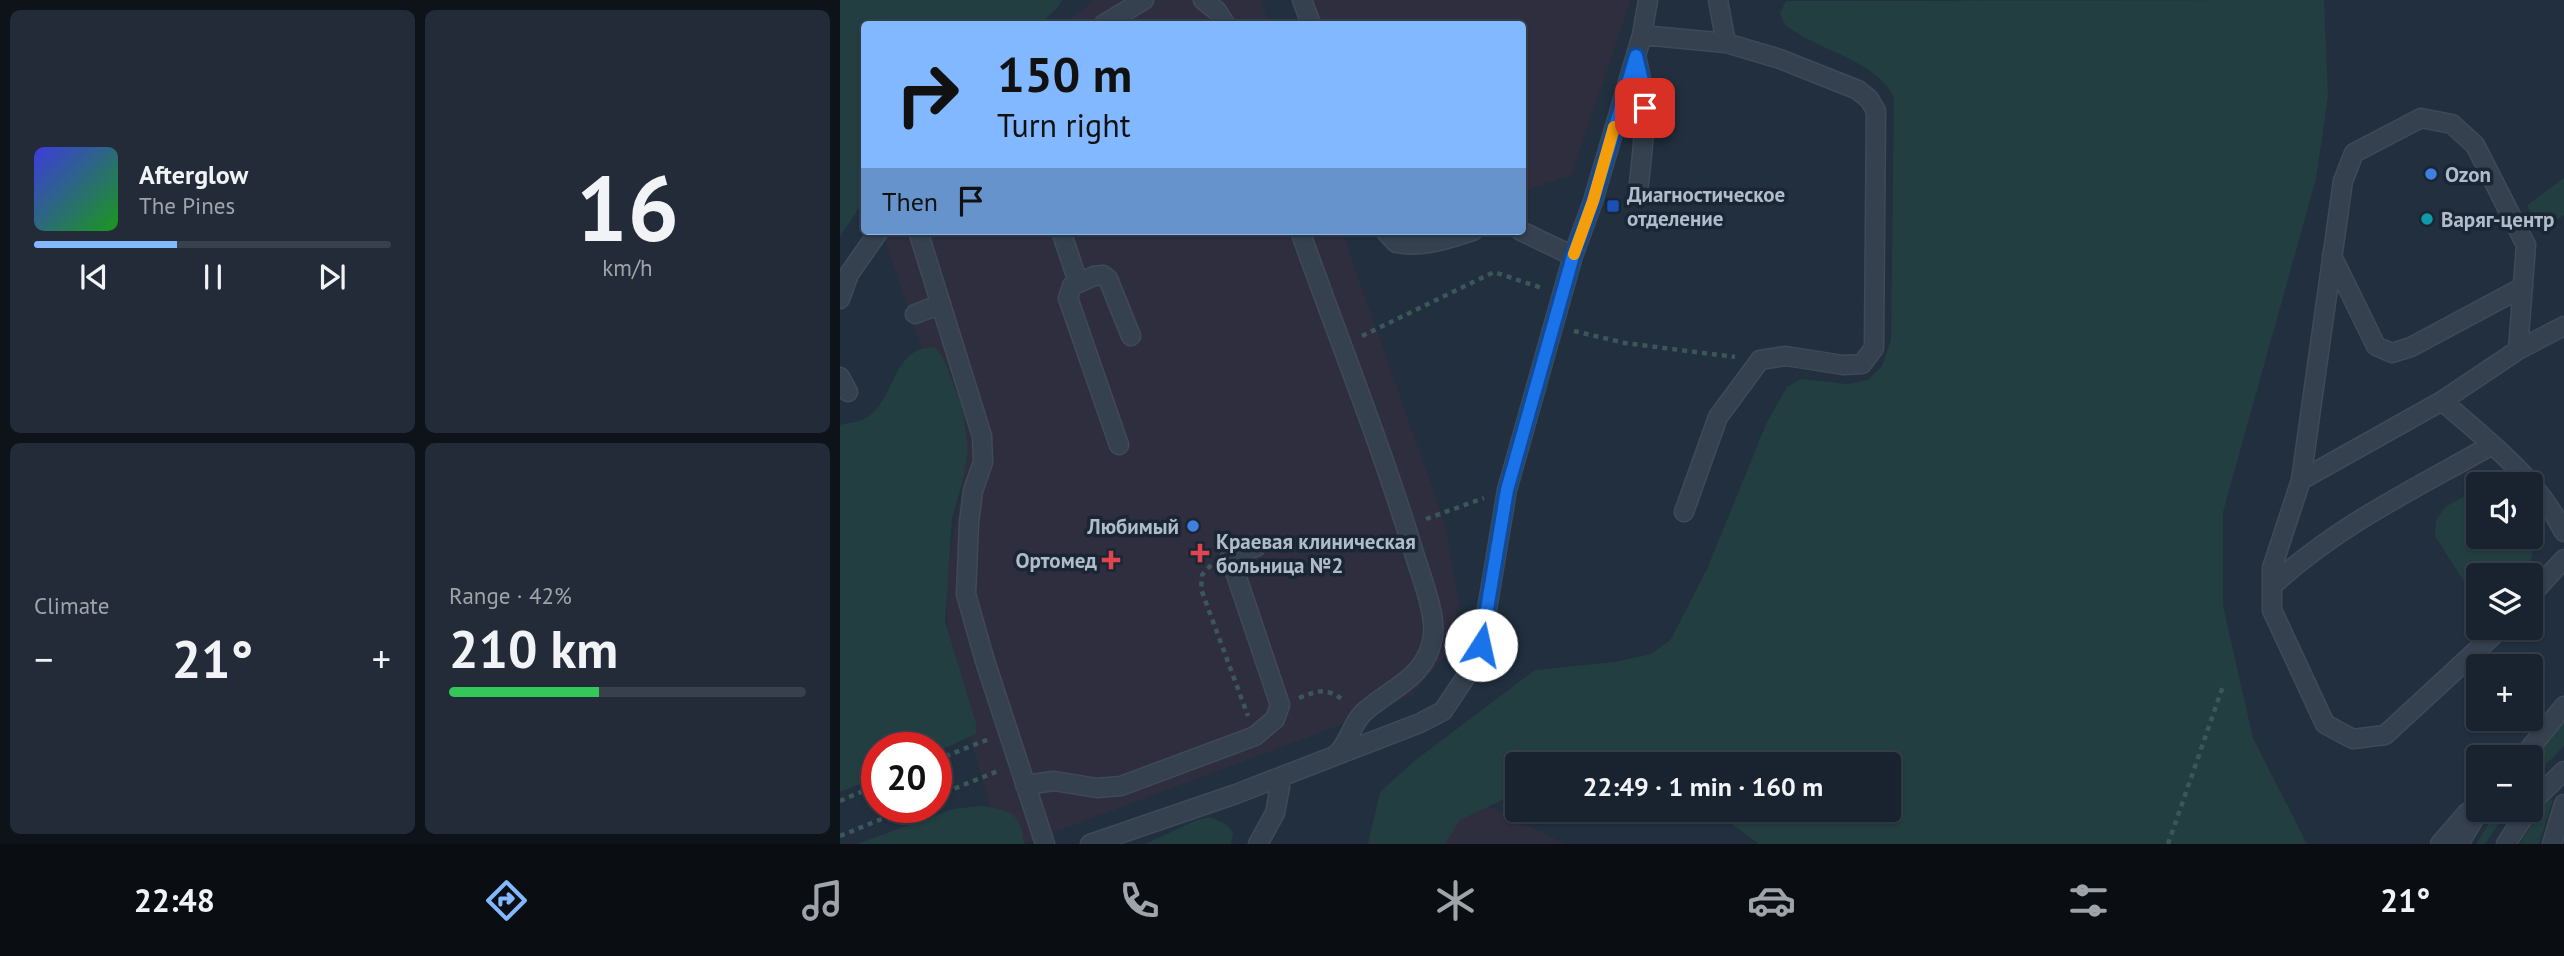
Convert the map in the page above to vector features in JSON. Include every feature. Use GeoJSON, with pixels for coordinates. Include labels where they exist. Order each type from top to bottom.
{"type":"FeatureCollection","features":[{"type":"Feature","properties":{"kind":"lane"},"geometry":{"type":"LineString","coordinates":[[1109,21],[1144,0]]}},
{"type":"Feature","properties":{"kind":"lane"},"geometry":{"type":"LineString","coordinates":[[1203,0],[1217,11],[1223,21]]}},
{"type":"Feature","properties":{"kind":"lane"},"geometry":{"type":"LineString","coordinates":[[1302,0],[1310,21]]}},
{"type":"Feature","properties":{"kind":"lane"},"geometry":{"type":"LineString","coordinates":[[1093,844],[1420,723],[1443,711],[1469,672],[1481,645],[1507,490],[1573,256],[1593,201],[1636,56],[1648,0]]}},
{"type":"Feature","properties":{"kind":"lane"},"geometry":{"type":"LineString","coordinates":[[1717,0],[1726,43]]}},
{"type":"Feature","properties":{"kind":"lane"},"geometry":{"type":"LineString","coordinates":[[1642,35],[1726,43],[1780,58],[1858,90],[1870,99],[1876,111],[1874,348],[1863,364],[1843,365],[1786,356],[1760,360],[1718,417],[1685,512]]}},
{"type":"Feature","properties":{"kind":"lane"},"geometry":{"type":"LineString","coordinates":[[1636,56],[1643,85],[1646,120],[1638,191]]}},
{"type":"Feature","properties":{"kind":"lane"},"geometry":{"type":"LineString","coordinates":[[2488,640],[2385,734],[2353,739],[2325,724],[2272,610],[2272,568],[2301,480],[2343,181],[2354,153],[2421,118],[2452,124],[2475,145],[2526,245],[2518,350]]}},
{"type":"Feature","properties":{"kind":"lane"},"geometry":{"type":"LineString","coordinates":[[1526,233],[1573,256]]}},
{"type":"Feature","properties":{"kind":"lane"},"geometry":{"type":"LineString","coordinates":[[840,299],[849,274],[876,235]]}},
{"type":"Feature","properties":{"kind":"lane"},"geometry":{"type":"LineString","coordinates":[[919,235],[982,436],[983,462],[973,491],[969,523],[966,594],[1045,844]]}},
{"type":"Feature","properties":{"kind":"lane"},"geometry":{"type":"LineString","coordinates":[[1062,235],[1078,282]]}},
{"type":"Feature","properties":{"kind":"lane"},"geometry":{"type":"LineString","coordinates":[[1301,235],[1406,526],[1432,620],[1433,635],[1429,653],[1408,681],[1363,714],[1343,750],[1334,756]]}},
{"type":"Feature","properties":{"kind":"lane"},"geometry":{"type":"LineString","coordinates":[[1389,235],[1396,243],[1410,246],[1431,244],[1460,235]]}},
{"type":"Feature","properties":{"kind":"lane"},"geometry":{"type":"LineString","coordinates":[[2332,256],[2376,346],[2392,353],[2412,347],[2523,287]]}},
{"type":"Feature","properties":{"kind":"lane"},"geometry":{"type":"LineString","coordinates":[[1119,445],[1068,298],[1069,290],[1078,282],[1103,275],[1108,279],[1130,336]]}},
{"type":"Feature","properties":{"kind":"lane"},"geometry":{"type":"LineString","coordinates":[[915,314],[941,304]]}},
{"type":"Feature","properties":{"kind":"lane"},"geometry":{"type":"LineString","coordinates":[[2301,480],[2442,401],[2518,350],[2564,326]]}},
{"type":"Feature","properties":{"kind":"lane"},"geometry":{"type":"LineString","coordinates":[[2442,401],[2516,465],[2552,509],[2564,532]]}},
{"type":"Feature","properties":{"kind":"lane"},"geometry":{"type":"LineString","coordinates":[[2272,586],[2332,536],[2492,444]]}},
{"type":"Feature","properties":{"kind":"lane"},"geometry":{"type":"LineString","coordinates":[[1026,785],[1054,781],[1097,788],[1121,786],[1255,736],[1275,719],[1280,705],[1230,557],[1256,547]]}},
{"type":"Feature","properties":{"kind":"lane"},"geometry":{"type":"LineString","coordinates":[[2543,582],[2564,559]]}},
{"type":"Feature","properties":{"kind":"lane"},"geometry":{"type":"LineString","coordinates":[[2532,745],[2564,706]]}},
{"type":"Feature","properties":{"kind":"lane"},"geometry":{"type":"LineString","coordinates":[[2543,791],[2564,771]]}},
{"type":"Feature","properties":{"kind":"lane"},"geometry":{"type":"LineString","coordinates":[[1258,844],[1275,813],[1282,776]]}},
{"type":"Feature","properties":{"kind":"lane"},"geometry":{"type":"LineString","coordinates":[[2552,844],[2564,804]]}},
{"type":"Feature","properties":{"kind":"lane"},"geometry":{"type":"LineString","coordinates":[[2440,844],[2466,814]]}},
{"type":"Feature","properties":{"kind":"lane"},"geometry":{"type":"LineString","coordinates":[[2459,844],[2472,822]]}},
{"type":"Feature","properties":{"kind":"lane"},"geometry":{"type":"LineString","coordinates":[[2506,844],[2520,822]]}},
{"type":"Feature","properties":{"kind":"path"},"geometry":{"type":"LineString","coordinates":[[1342,345],[1494,272],[1519,279]]}},
{"type":"Feature","properties":{"kind":"path"},"geometry":{"type":"LineString","coordinates":[[1555,326],[1625,343],[1760,360]]}},
{"type":"Feature","properties":{"kind":"path"},"geometry":{"type":"LineString","coordinates":[[1406,526],[1507,490]]}},
{"type":"Feature","properties":{"kind":"path"},"geometry":{"type":"LineString","coordinates":[[1230,557],[1210,565],[1202,575],[1201,589],[1255,736]]}},
{"type":"Feature","properties":{"kind":"path"},"geometry":{"type":"LineString","coordinates":[[2168,844],[2223,686]]}},
{"type":"Feature","properties":{"kind":"path"},"geometry":{"type":"LineString","coordinates":[[952,754],[979,743]]}},
{"type":"Feature","properties":{"kind":"path"},"geometry":{"type":"LineString","coordinates":[[952,789],[992,773]]}},
{"type":"Feature","properties":{"kind":"path"},"geometry":{"type":"LineString","coordinates":[[840,801],[861,792]]}},
{"type":"Feature","properties":{"kind":"path"},"geometry":{"type":"LineString","coordinates":[[840,836],[872,823]]}},
{"type":"Feature","properties":{"kind":"shaded area"},"geometry":{"type":"Polygon","coordinates":[[[1094,0],[1261,0],[1268,21],[1068,21],[1094,0]]]}},
{"type":"Feature","properties":{"kind":"shaded area"},"geometry":{"type":"Polygon","coordinates":[[[1295,0],[1631,0],[1571,175],[1526,190],[1526,21],[1303,21],[1295,0]]]}},
{"type":"Feature","properties":{"kind":"shaded area","name":"Краевая клиническая больница №2"},"geometry":{"type":"Polygon","coordinates":[[[883,235],[1343,235],[1445,524],[1459,604],[1448,653],[1412,695],[1325,731],[1023,844],[1001,844],[951,671],[945,582],[964,474],[883,235]]]}},
{"type":"Feature","properties":{"kind":"shaded area"},"geometry":{"type":"Polygon","coordinates":[[[1465,795],[1505,814],[1505,822],[1521,822],[1566,844],[1432,844],[1465,795]]]}},
{"type":"Feature","properties":{"kind":"green space"},"geometry":{"type":"Polygon","coordinates":[[[840,0],[1062,0],[1043,21],[861,21],[861,205],[840,237],[840,0]]]}},
{"type":"Feature","properties":{"kind":"green space"},"geometry":{"type":"Polygon","coordinates":[[[2324,0],[2328,96],[2316,179],[2223,512],[2223,606],[2253,738],[2307,844],[1759,844],[1729,822],[1901,822],[1901,752],[1505,752],[1505,799],[1460,820],[1445,844],[1368,844],[1380,792],[1413,762],[1535,670],[1614,662],[1651,654],[1671,639],[1707,569],[1767,422],[1787,387],[1801,379],[1847,384],[1868,380],[1882,366],[1891,340],[1894,97],[1885,84],[1861,65],[1788,27],[1780,13],[1786,1],[2324,0]]]}},
{"type":"Feature","properties":{"kind":"green space"},"geometry":{"type":"Polygon","coordinates":[[[2564,178],[2564,215],[2541,231],[2527,205],[2564,178]]]}},
{"type":"Feature","properties":{"kind":"green space"},"geometry":{"type":"Polygon","coordinates":[[[935,347],[944,360],[962,407],[968,449],[963,480],[952,518],[945,621],[977,727],[976,734],[952,745],[952,732],[861,732],[861,783],[840,792],[840,425],[859,421],[871,414],[879,406],[902,364],[918,350],[935,347]]]}},
{"type":"Feature","properties":{"kind":"green space"},"geometry":{"type":"Polygon","coordinates":[[[2466,495],[2466,549],[2533,549],[2530,563],[2466,563],[2466,585],[2435,536],[2436,520],[2445,507],[2466,495]]]}},
{"type":"Feature","properties":{"kind":"green space"},"geometry":{"type":"Polygon","coordinates":[[[2564,721],[2564,746],[2543,768],[2543,747],[2564,721]]]}},
{"type":"Feature","properties":{"kind":"green space"},"geometry":{"type":"Polygon","coordinates":[[[2553,799],[2539,844],[2520,844],[2533,822],[2543,822],[2544,803],[2553,799]]]}},
{"type":"Feature","properties":{"kind":"green space"},"geometry":{"type":"Polygon","coordinates":[[[980,806],[1005,811],[1020,825],[1024,844],[857,844],[915,823],[952,823],[953,809],[980,806]]]}},
{"type":"Feature","properties":{"kind":"green space"},"geometry":{"type":"Polygon","coordinates":[[[1210,817],[1227,825],[1233,833],[1231,844],[1145,844],[1197,820],[1210,817]]]}},
{"type":"Feature","properties":{"kind":"green space"},"geometry":{"type":"Polygon","coordinates":[[[2490,822],[2500,822],[2485,844],[2476,844],[2490,822]]]}},
{"type":"Feature","properties":{"kind":"slow traffic"},"geometry":{"type":"LineString","coordinates":[[1574,254],[1593,201],[1614,127]]}},
{"type":"Feature","properties":{"kind":"place","name":"Ozon"},"geometry":{"type":"Point","coordinates":[2431,174]}},
{"type":"Feature","properties":{"kind":"place","name":"Диагностическое отделение"},"geometry":{"type":"Point","coordinates":[1613,206]}},
{"type":"Feature","properties":{"kind":"place","name":"Варяг-центр"},"geometry":{"type":"Point","coordinates":[2427,219]}},
{"type":"Feature","properties":{"kind":"place","name":"Любимый"},"geometry":{"type":"Point","coordinates":[1193,526]}},
{"type":"Feature","properties":{"kind":"place","name":"Краевая клиническая больница №2"},"geometry":{"type":"Point","coordinates":[1200,553]}},
{"type":"Feature","properties":{"kind":"place","name":"Ортомед"},"geometry":{"type":"Point","coordinates":[1111,560]}},
{"type":"Feature","properties":{"kind":"route"},"geometry":{"type":"LineString","coordinates":[[1481,645],[1507,490],[1573,256],[1593,201],[1636,56],[1645,108]]}}]}
